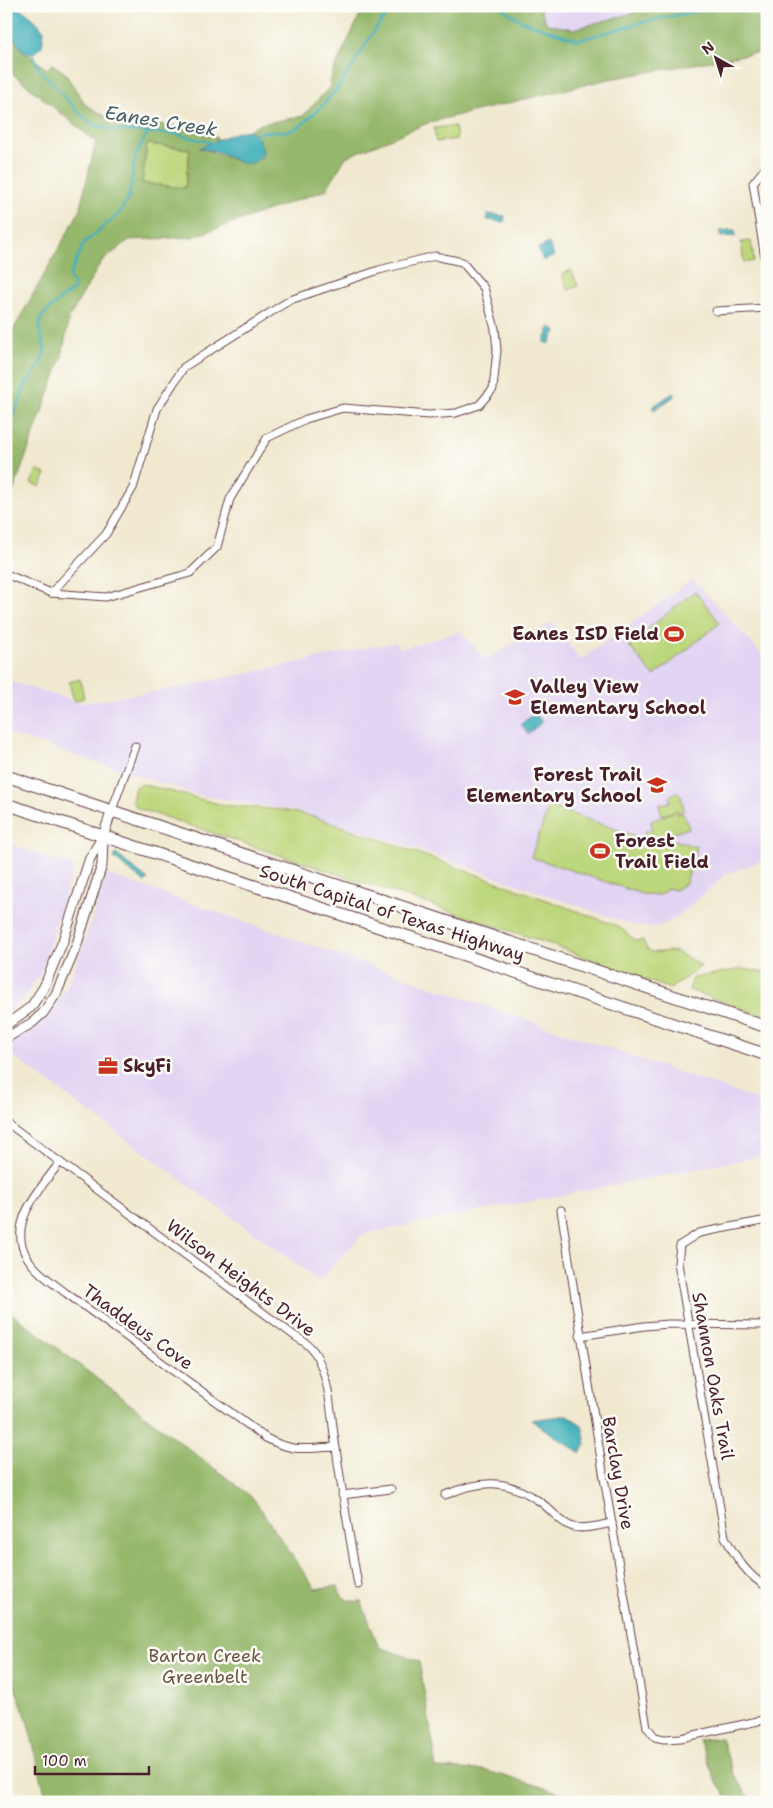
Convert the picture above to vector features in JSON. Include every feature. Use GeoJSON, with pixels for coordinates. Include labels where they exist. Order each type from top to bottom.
{"type":"FeatureCollection","features":[{"type":"Feature","properties":{"kind":"highway","name":"South Capital of Texas Highway"},"geometry":{"type":"LineString","coordinates":[[6,776],[767,1027]]}},
{"type":"Feature","properties":{"kind":"highway","name":"South Capital of Texas Highway"},"geometry":{"type":"LineString","coordinates":[[6,804],[767,1055]]}},
{"type":"Feature","properties":{"kind":"street"},"geometry":{"type":"LineString","coordinates":[[767,166],[753,183],[767,271]]}},
{"type":"Feature","properties":{"kind":"street"},"geometry":{"type":"LineString","coordinates":[[6,574],[51,593],[106,597],[190,573],[217,546],[230,499],[267,438],[306,419],[343,408],[429,415],[456,413],[479,405],[492,388],[497,350],[495,329],[484,288],[462,262],[435,256],[379,270],[290,300],[184,367],[157,409],[133,488],[106,534],[51,593]]}},
{"type":"Feature","properties":{"kind":"street"},"geometry":{"type":"LineString","coordinates":[[716,311],[767,308]]}},
{"type":"Feature","properties":{"kind":"street"},"geometry":{"type":"LineString","coordinates":[[6,1025],[31,1007],[44,987],[63,941],[90,858],[103,836],[135,746]]}},
{"type":"Feature","properties":{"kind":"street"},"geometry":{"type":"LineString","coordinates":[[6,1038],[32,1023],[43,1013],[56,994],[76,948],[102,865],[103,836]]}},
{"type":"Feature","properties":{"kind":"street","name":"Wilson Heights Drive"},"geometry":{"type":"LineString","coordinates":[[6,1122],[308,1346],[319,1359],[328,1385],[342,1496],[358,1585]]}},
{"type":"Feature","properties":{"kind":"street","name":"Thaddeus Cove"},"geometry":{"type":"LineString","coordinates":[[60,1162],[30,1202],[21,1225],[22,1247],[35,1267],[74,1299],[266,1438],[293,1449],[335,1446]]}},
{"type":"Feature","properties":{"kind":"street","name":"Barclay Drive"},"geometry":{"type":"LineString","coordinates":[[561,1210],[580,1336],[647,1727],[655,1736],[664,1739],[681,1738],[767,1719]]}},
{"type":"Feature","properties":{"kind":"street","name":"Shannon Oaks Trail"},"geometry":{"type":"LineString","coordinates":[[767,1220],[699,1233],[680,1245],[678,1263],[725,1538],[738,1561],[754,1579],[767,1587]]}},
{"type":"Feature","properties":{"kind":"street"},"geometry":{"type":"LineString","coordinates":[[580,1336],[644,1326],[688,1323],[767,1325]]}},
{"type":"Feature","properties":{"kind":"street"},"geometry":{"type":"LineString","coordinates":[[445,1495],[476,1484],[493,1483],[527,1494],[573,1527],[612,1523]]}},
{"type":"Feature","properties":{"kind":"street"},"geometry":{"type":"LineString","coordinates":[[342,1496],[391,1490]]}},
{"type":"Feature","properties":{"kind":"shaded area"},"geometry":{"type":"Polygon","coordinates":[[[539,6],[647,6],[633,13],[574,29],[547,24],[539,6]]]}},
{"type":"Feature","properties":{"kind":"shaded area"},"geometry":{"type":"Polygon","coordinates":[[[693,579],[767,660],[767,859],[726,874],[680,915],[663,925],[635,926],[400,843],[291,810],[198,795],[6,733],[6,680],[81,703],[178,688],[395,642],[401,649],[460,631],[485,659],[553,622],[580,660],[693,579]]]}},
{"type":"Feature","properties":{"kind":"shaded area"},"geometry":{"type":"Polygon","coordinates":[[[6,843],[74,866],[40,975],[22,1000],[6,1012],[6,843]]]}},
{"type":"Feature","properties":{"kind":"shaded area"},"geometry":{"type":"Polygon","coordinates":[[[107,874],[767,1103],[767,1155],[363,1234],[319,1281],[6,1051],[6,1044],[37,1025],[54,1008],[66,989],[107,874]]]}},
{"type":"Feature","properties":{"kind":"green space"},"geometry":{"type":"Polygon","coordinates":[[[362,6],[539,6],[547,24],[574,29],[633,13],[647,6],[767,6],[767,51],[609,79],[430,122],[346,157],[326,190],[192,237],[129,240],[101,262],[69,318],[62,357],[6,511],[6,364],[11,334],[79,212],[96,142],[6,68],[6,27],[21,49],[47,69],[52,64],[64,72],[86,105],[105,116],[189,129],[216,137],[217,142],[200,148],[240,162],[253,163],[258,138],[249,130],[261,124],[303,116],[329,88],[333,72],[360,15],[362,6]],[[147,144],[142,183],[185,188],[190,149],[147,144]]]}},
{"type":"Feature","properties":{"kind":"green space"},"geometry":{"type":"Polygon","coordinates":[[[455,126],[457,139],[436,142],[434,128],[455,126]]]}},
{"type":"Feature","properties":{"kind":"green space"},"geometry":{"type":"Polygon","coordinates":[[[147,144],[190,149],[185,188],[142,183],[147,144]]]}},
{"type":"Feature","properties":{"kind":"green space"},"geometry":{"type":"Polygon","coordinates":[[[751,241],[754,261],[744,263],[741,242],[751,241]]]}},
{"type":"Feature","properties":{"kind":"green space"},"geometry":{"type":"Polygon","coordinates":[[[571,270],[578,286],[568,290],[562,274],[571,270]]]}},
{"type":"Feature","properties":{"kind":"green space"},"geometry":{"type":"Polygon","coordinates":[[[37,470],[46,474],[40,487],[31,483],[37,470]]]}},
{"type":"Feature","properties":{"kind":"green space","name":"Eanes ISD Field"},"geometry":{"type":"Polygon","coordinates":[[[695,591],[720,623],[654,676],[628,645],[695,591]]]}},
{"type":"Feature","properties":{"kind":"green space"},"geometry":{"type":"Polygon","coordinates":[[[80,679],[84,698],[74,701],[69,682],[80,679]]]}},
{"type":"Feature","properties":{"kind":"green space"},"geometry":{"type":"Polygon","coordinates":[[[142,784],[223,805],[283,810],[315,817],[618,926],[636,941],[643,940],[652,952],[676,952],[701,966],[670,989],[547,943],[137,808],[132,801],[135,787],[142,784]]]}},
{"type":"Feature","properties":{"kind":"green space"},"geometry":{"type":"Polygon","coordinates":[[[677,791],[681,796],[684,810],[680,812],[676,810],[678,814],[683,813],[689,828],[651,840],[644,836],[646,830],[652,830],[651,821],[675,811],[662,815],[659,805],[670,802],[670,796],[677,791]]]}},
{"type":"Feature","properties":{"kind":"green space","name":"Forest Trail Field"},"geometry":{"type":"Polygon","coordinates":[[[549,806],[667,847],[668,842],[674,840],[697,847],[686,883],[675,890],[668,888],[660,895],[642,894],[531,857],[549,806]]]}},
{"type":"Feature","properties":{"kind":"green space"},"geometry":{"type":"Polygon","coordinates":[[[742,969],[767,973],[767,1017],[689,990],[693,978],[742,969]]]}},
{"type":"Feature","properties":{"kind":"green space","name":"Barton Creek Greenbelt"},"geometry":{"type":"Polygon","coordinates":[[[6,1309],[253,1498],[315,1589],[338,1586],[341,1594],[346,1599],[361,1601],[379,1647],[419,1661],[435,1755],[435,1768],[483,1770],[594,1802],[47,1802],[27,1719],[11,1677],[6,1673],[6,1309]]]}},
{"type":"Feature","properties":{"kind":"green space"},"geometry":{"type":"Polygon","coordinates":[[[721,1738],[734,1775],[752,1802],[730,1802],[715,1779],[699,1740],[721,1738]]]}},
{"type":"Feature","properties":{"kind":"water"},"geometry":{"type":"Polygon","coordinates":[[[6,6],[18,8],[28,14],[44,31],[42,46],[36,52],[28,54],[21,49],[6,27],[6,6]]]}},
{"type":"Feature","properties":{"kind":"water"},"geometry":{"type":"Polygon","coordinates":[[[249,130],[258,138],[263,151],[261,157],[253,163],[244,164],[215,151],[199,148],[230,135],[249,130]]]}},
{"type":"Feature","properties":{"kind":"water"},"geometry":{"type":"Polygon","coordinates":[[[488,214],[505,216],[504,222],[487,220],[488,214]]]}},
{"type":"Feature","properties":{"kind":"water"},"geometry":{"type":"Polygon","coordinates":[[[735,230],[736,236],[721,237],[719,235],[720,231],[735,230]]]}},
{"type":"Feature","properties":{"kind":"water"},"geometry":{"type":"Polygon","coordinates":[[[549,243],[554,256],[543,261],[538,248],[543,246],[545,249],[544,245],[549,243]]]}},
{"type":"Feature","properties":{"kind":"water"},"geometry":{"type":"Polygon","coordinates":[[[550,327],[556,331],[549,344],[544,342],[548,333],[547,330],[550,327]]]}},
{"type":"Feature","properties":{"kind":"water"},"geometry":{"type":"Polygon","coordinates":[[[673,393],[675,396],[654,410],[652,407],[673,393]]]}},
{"type":"Feature","properties":{"kind":"water"},"geometry":{"type":"Polygon","coordinates":[[[535,713],[542,722],[528,734],[521,724],[535,713]]]}},
{"type":"Feature","properties":{"kind":"water"},"geometry":{"type":"Polygon","coordinates":[[[116,854],[148,880],[145,883],[114,858],[116,854]]]}},
{"type":"Feature","properties":{"kind":"water"},"geometry":{"type":"Polygon","coordinates":[[[567,1415],[582,1425],[586,1444],[580,1453],[531,1420],[567,1415]]]}},
{"type":"Feature","properties":{"kind":"waterway","name":"Eanes Creek"},"geometry":{"type":"LineString","coordinates":[[252,136],[264,132],[289,131],[307,120],[337,89],[375,29],[397,6]]}},
{"type":"Feature","properties":{"kind":"waterway","name":"Eanes Creek"},"geometry":{"type":"LineString","coordinates":[[500,6],[521,21],[578,40],[644,22],[722,6]]}},
{"type":"Feature","properties":{"kind":"waterway","name":"Eanes Creek"},"geometry":{"type":"LineString","coordinates":[[32,52],[40,70],[81,115],[94,125],[113,130],[176,134],[217,144]]}},
{"type":"Feature","properties":{"kind":"waterway"},"geometry":{"type":"LineString","coordinates":[[6,428],[17,408],[25,386],[43,357],[44,344],[39,328],[41,319],[52,306],[75,288],[69,277],[84,243],[119,214],[129,197],[135,157],[147,133]]}},
{"type":"Feature","properties":{"kind":"place","name":"Eanes ISD Field"},"geometry":{"type":"Point","coordinates":[674,634]}},
{"type":"Feature","properties":{"kind":"place","name":"Valley View Elementary School"},"geometry":{"type":"Point","coordinates":[515,697]}},
{"type":"Feature","properties":{"kind":"place","name":"Forest Trail Elementary School"},"geometry":{"type":"Point","coordinates":[657,785]}},
{"type":"Feature","properties":{"kind":"place","name":"Forest Trail Field"},"geometry":{"type":"Point","coordinates":[600,851]}},
{"type":"Feature","properties":{"kind":"place","name":"SkyFi"},"geometry":{"type":"Point","coordinates":[108,1066]}}]}
